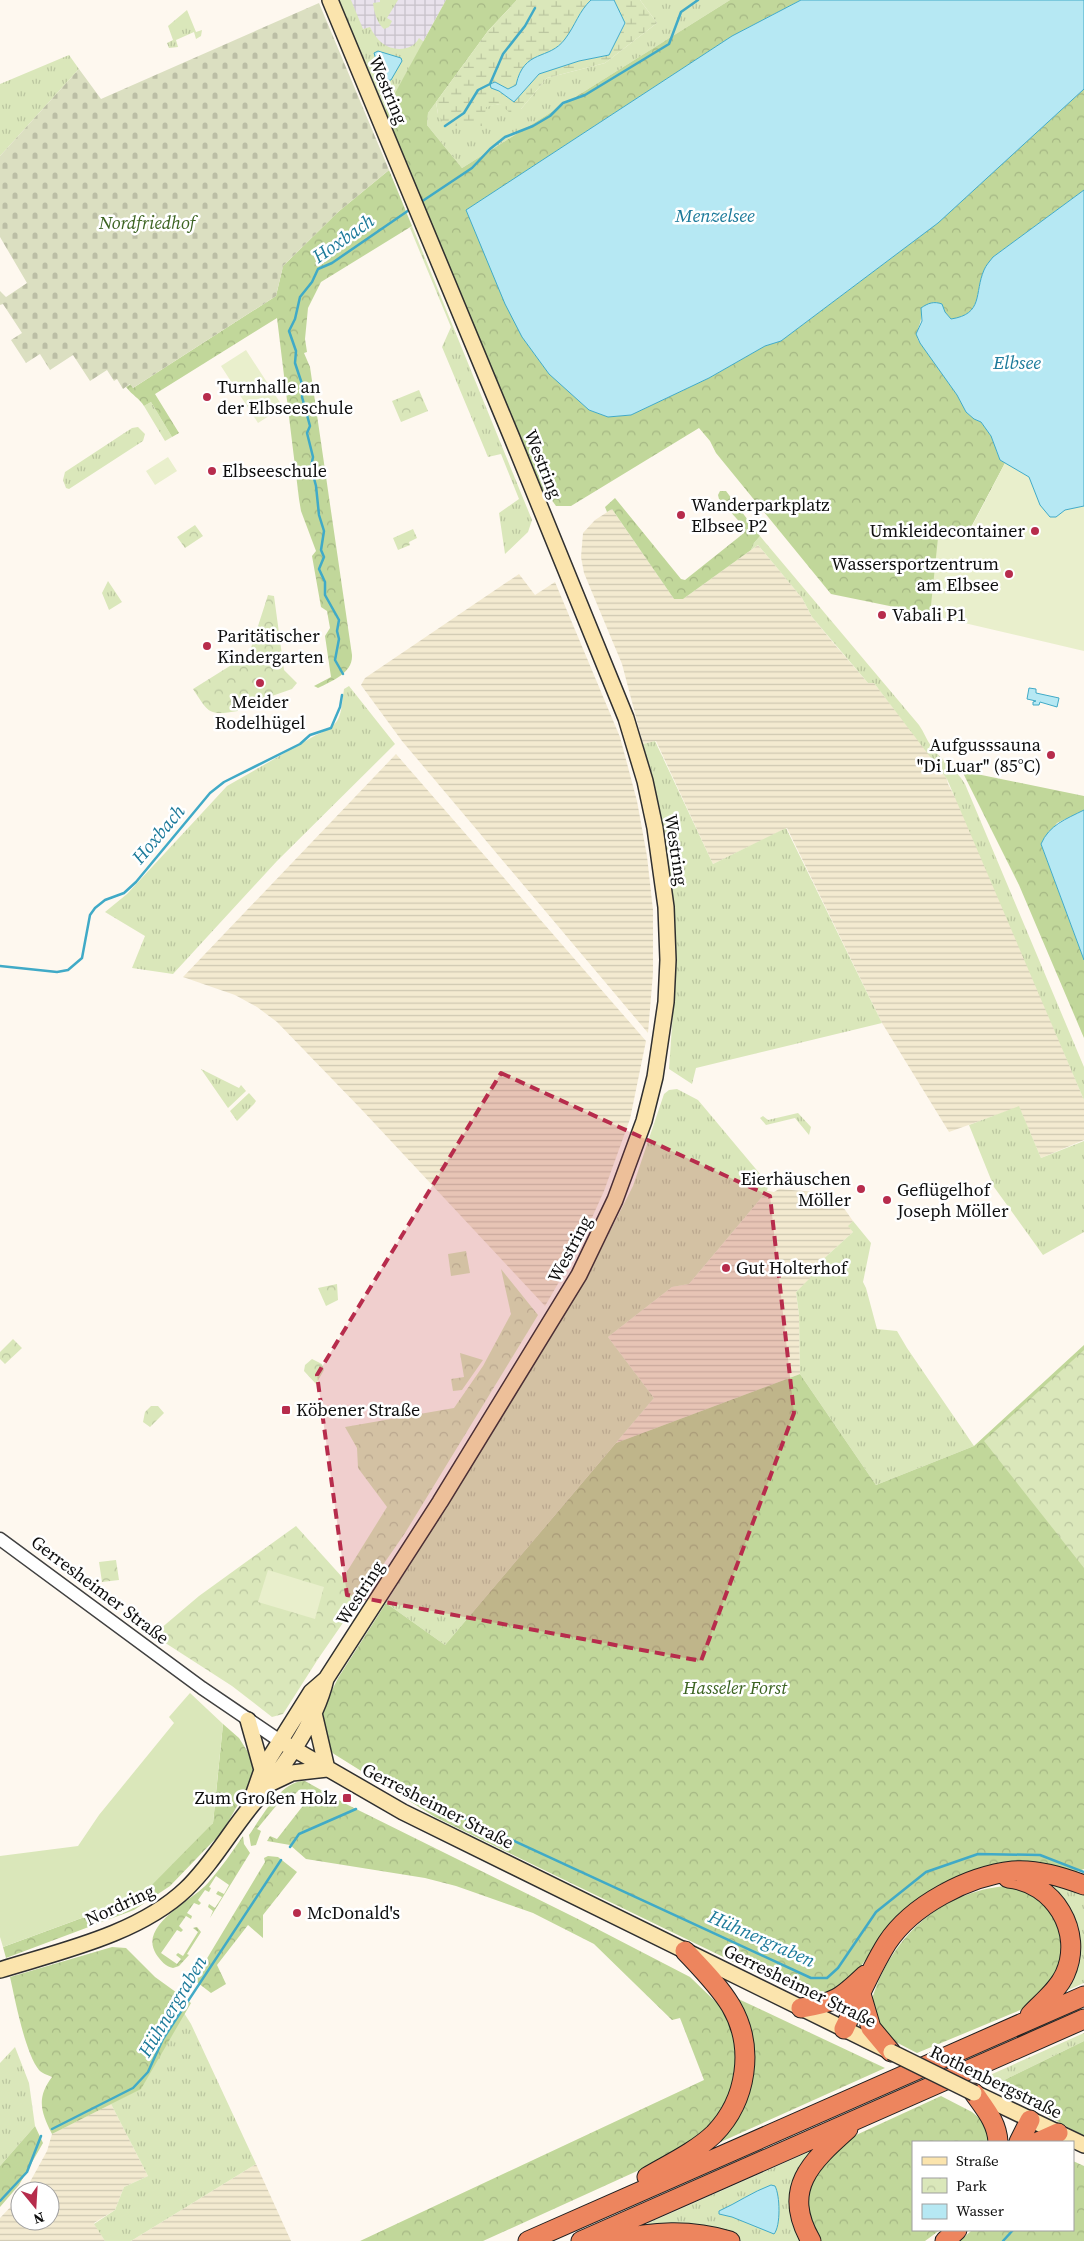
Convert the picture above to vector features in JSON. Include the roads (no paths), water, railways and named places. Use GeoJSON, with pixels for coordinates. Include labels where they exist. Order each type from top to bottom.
{"type":"FeatureCollection","features":[{"type":"Feature","properties":{"kind":"highway"},"geometry":{"type":"LineString","coordinates":[[844,2029],[888,1942],[918,1912],[938,1897],[957,1887],[987,1876],[1014,1871],[1056,1875],[1084,1885]]}},
{"type":"Feature","properties":{"kind":"highway"},"geometry":{"type":"LineString","coordinates":[[987,1876],[1015,1879],[1041,1889],[1054,1900],[1068,1924],[1071,1941],[1070,1958],[1065,1974],[1056,1989],[1020,2024]]}},
{"type":"Feature","properties":{"kind":"highway"},"geometry":{"type":"LineString","coordinates":[[562,2226],[701,2145],[715,2133],[739,2095],[745,2063],[745,2047],[737,2018],[723,1994],[685,1951]]}},
{"type":"Feature","properties":{"kind":"highway"},"geometry":{"type":"LineString","coordinates":[[801,2008],[820,2005],[838,1999],[874,1968]]}},
{"type":"Feature","properties":{"kind":"highway"},"geometry":{"type":"LineString","coordinates":[[861,1994],[871,2028],[891,2052]]}},
{"type":"Feature","properties":{"kind":"highway"},"geometry":{"type":"LineString","coordinates":[[528,2241],[1084,1996]]}},
{"type":"Feature","properties":{"kind":"highway"},"geometry":{"type":"LineString","coordinates":[[581,2241],[1084,2019]]}},
{"type":"Feature","properties":{"kind":"highway"},"geometry":{"type":"LineString","coordinates":[[974,2093],[992,2118],[998,2141]]}},
{"type":"Feature","properties":{"kind":"highway"},"geometry":{"type":"LineString","coordinates":[[811,2241],[799,2216],[798,2199],[802,2181],[809,2167],[824,2151],[862,2117]]}},
{"type":"Feature","properties":{"kind":"highway"},"geometry":{"type":"LineString","coordinates":[[1020,2141],[1030,2120]]}},
{"type":"Feature","properties":{"kind":"highway"},"geometry":{"type":"LineString","coordinates":[[1040,2141],[1058,2133]]}},
{"type":"Feature","properties":{"kind":"highway"},"geometry":{"type":"LineString","coordinates":[[946,2241],[956,2231]]}},
{"type":"Feature","properties":{"kind":"highway"},"geometry":{"type":"LineString","coordinates":[[613,2241],[660,2232],[690,2232],[730,2241]]}},
{"type":"Feature","properties":{"kind":"main road","name":"Westring"},"geometry":{"type":"LineString","coordinates":[[280,1741],[311,1692],[326,1679],[440,1502],[579,1275],[616,1200],[644,1121],[655,1077],[666,1002],[668,941],[662,871],[645,781],[626,718],[422,219],[330,0]]}},
{"type":"Feature","properties":{"kind":"main road","name":"Westring"},"geometry":{"type":"LineString","coordinates":[[293,1749],[314,1713],[322,1696],[326,1679]]}},
{"type":"Feature","properties":{"kind":"main road"},"geometry":{"type":"LineString","coordinates":[[269,1784],[302,1770],[326,1769],[314,1713]]}},
{"type":"Feature","properties":{"kind":"main road"},"geometry":{"type":"LineString","coordinates":[[248,1720],[262,1770]]}},
{"type":"Feature","properties":{"kind":"main road","name":"Gerresheimer Straße"},"geometry":{"type":"LineString","coordinates":[[280,1741],[403,1812],[891,2052]]}},
{"type":"Feature","properties":{"kind":"main road","name":"Nordring"},"geometry":{"type":"LineString","coordinates":[[248,1810],[262,1770],[280,1741]]}},
{"type":"Feature","properties":{"kind":"main road","name":"Nordring"},"geometry":{"type":"LineString","coordinates":[[0,1970],[130,1926],[161,1909],[186,1889],[201,1873],[269,1784],[293,1749]]}},
{"type":"Feature","properties":{"kind":"main road","name":"Rothenbergstraße"},"geometry":{"type":"LineString","coordinates":[[891,2052],[1084,2145]]}},
{"type":"Feature","properties":{"kind":"street","name":"Gerresheimer Straße"},"geometry":{"type":"LineString","coordinates":[[0,1539],[114,1624],[280,1741]]}},
{"type":"Feature","properties":{"kind":"water"},"geometry":{"type":"Polygon","coordinates":[[[591,0],[614,0],[625,23],[609,55],[579,61],[539,74],[514,102],[499,91],[491,88],[490,84],[495,82],[508,89],[516,85],[525,65],[538,56],[559,46],[591,0]]]}},
{"type":"Feature","properties":{"kind":"water","name":"Menzelsee"},"geometry":{"type":"Polygon","coordinates":[[[801,0],[1084,0],[1084,89],[938,223],[781,341],[765,346],[709,378],[631,415],[608,417],[589,410],[549,374],[522,337],[505,304],[466,210],[732,36],[801,0]]]}},
{"type":"Feature","properties":{"kind":"water"},"geometry":{"type":"Polygon","coordinates":[[[378,51],[401,58],[402,61],[391,80],[383,81],[374,53],[378,51]]]}},
{"type":"Feature","properties":{"kind":"water","name":"Elbsee"},"geometry":{"type":"Polygon","coordinates":[[[1084,190],[1084,506],[1065,510],[1056,517],[1050,517],[1040,505],[1029,477],[1000,460],[991,436],[981,422],[966,412],[957,395],[920,343],[916,334],[922,321],[921,308],[929,304],[942,304],[945,312],[951,319],[969,312],[976,301],[984,270],[993,257],[1084,190]]]}},
{"type":"Feature","properties":{"kind":"water"},"geometry":{"type":"Polygon","coordinates":[[[1029,688],[1036,689],[1036,693],[1059,698],[1057,707],[1040,702],[1039,705],[1033,705],[1033,702],[1036,701],[1027,699],[1029,688]]]}},
{"type":"Feature","properties":{"kind":"water"},"geometry":{"type":"Polygon","coordinates":[[[1084,810],[1084,960],[1041,844],[1044,837],[1053,827],[1084,810]]]}},
{"type":"Feature","properties":{"kind":"water"},"geometry":{"type":"Polygon","coordinates":[[[771,2185],[775,2186],[777,2190],[779,2203],[779,2218],[774,2234],[732,2217],[719,2214],[719,2211],[771,2185]]]}},
{"type":"Feature","properties":{"kind":"waterway","name":"Hoxbach"},"geometry":{"type":"LineString","coordinates":[[421,202],[472,168],[490,149],[505,137],[533,126],[550,116],[563,103],[585,95],[669,44],[681,12],[698,0]]}},
{"type":"Feature","properties":{"kind":"waterway"},"geometry":{"type":"LineString","coordinates":[[445,126],[464,113],[478,90],[490,84],[503,54],[525,26],[535,8]]}},
{"type":"Feature","properties":{"kind":"waterway","name":"Hoxbach"},"geometry":{"type":"LineString","coordinates":[[343,674],[335,660],[339,639],[337,631],[339,620],[325,595],[325,582],[319,569],[324,557],[321,550],[324,531],[319,515],[316,486],[311,467],[313,457],[307,433],[310,426],[302,397],[303,387],[295,363],[296,351],[289,331],[295,319],[300,297],[312,282],[318,269],[332,263],[412,208]]}},
{"type":"Feature","properties":{"kind":"waterway","name":"Hoxbach"},"geometry":{"type":"LineString","coordinates":[[0,966],[57,972],[68,970],[82,958],[90,915],[95,908],[105,900],[124,893],[136,882],[210,793],[224,782],[300,744],[310,735],[331,728],[340,707],[342,695]]}},
{"type":"Feature","properties":{"kind":"waterway","name":"Hühnergraben"},"geometry":{"type":"LineString","coordinates":[[404,1790],[811,1978],[827,1978],[838,1968],[876,1912],[926,1872],[978,1854],[1040,1855],[1084,1872]]}},
{"type":"Feature","properties":{"kind":"waterway","name":"Hühnergraben"},"geometry":{"type":"LineString","coordinates":[[290,1847],[299,1834],[356,1809]]}},
{"type":"Feature","properties":{"kind":"waterway","name":"Hühnergraben"},"geometry":{"type":"LineString","coordinates":[[52,2129],[133,2088],[148,2072],[163,2039],[281,1860]]}},
{"type":"Feature","properties":{"kind":"waterway","name":"Hühnergraben"},"geometry":{"type":"LineString","coordinates":[[0,2201],[27,2172],[41,2136]]}},
{"type":"Feature","properties":{"kind":"waterway"},"geometry":{"type":"LineString","coordinates":[[1003,2241],[1012,2231]]}},
{"type":"Feature","properties":{"kind":"place","name":"Turnhalle an der Elbseeschule"},"geometry":{"type":"Point","coordinates":[207,397]}},
{"type":"Feature","properties":{"kind":"place","name":"Elbseeschule"},"geometry":{"type":"Point","coordinates":[212,471]}},
{"type":"Feature","properties":{"kind":"place","name":"Wanderparkplatz Elbsee P2"},"geometry":{"type":"Point","coordinates":[681,515]}},
{"type":"Feature","properties":{"kind":"place","name":"Umkleidecontainer"},"geometry":{"type":"Point","coordinates":[1035,531]}},
{"type":"Feature","properties":{"kind":"place","name":"Wassersportzentrum am Elbsee"},"geometry":{"type":"Point","coordinates":[1009,574]}},
{"type":"Feature","properties":{"kind":"place","name":"Vabali P1"},"geometry":{"type":"Point","coordinates":[882,615]}},
{"type":"Feature","properties":{"kind":"place","name":"Paritätischer Kindergarten"},"geometry":{"type":"Point","coordinates":[207,646]}},
{"type":"Feature","properties":{"kind":"place","name":"Meider Rodelhügel"},"geometry":{"type":"Point","coordinates":[260,683]}},
{"type":"Feature","properties":{"kind":"place","name":"Aufgusssauna \"Di Luar\" (85°C)"},"geometry":{"type":"Point","coordinates":[1051,755]}},
{"type":"Feature","properties":{"kind":"place","name":"Eierhäuschen Möller"},"geometry":{"type":"Point","coordinates":[861,1189]}},
{"type":"Feature","properties":{"kind":"place","name":"Geflügelhof Joseph Möller"},"geometry":{"type":"Point","coordinates":[887,1200]}},
{"type":"Feature","properties":{"kind":"place","name":"Gut Holterhof"},"geometry":{"type":"Point","coordinates":[726,1268]}},
{"type":"Feature","properties":{"kind":"place","name":"Köbener Straße"},"geometry":{"type":"Point","coordinates":[286,1410]}},
{"type":"Feature","properties":{"kind":"place","name":"Zum Großen Holz"},"geometry":{"type":"Point","coordinates":[347,1798]}},
{"type":"Feature","properties":{"kind":"place","name":"McDonald's"},"geometry":{"type":"Point","coordinates":[297,1913]}},
{"type":"Feature","properties":{"kind":"park label","name":"Nordfriedhof"},"geometry":{"type":"Point","coordinates":[147,223]}},
{"type":"Feature","properties":{"kind":"park label","name":"Hasseler Forst"},"geometry":{"type":"Point","coordinates":[735,1688]}}]}
